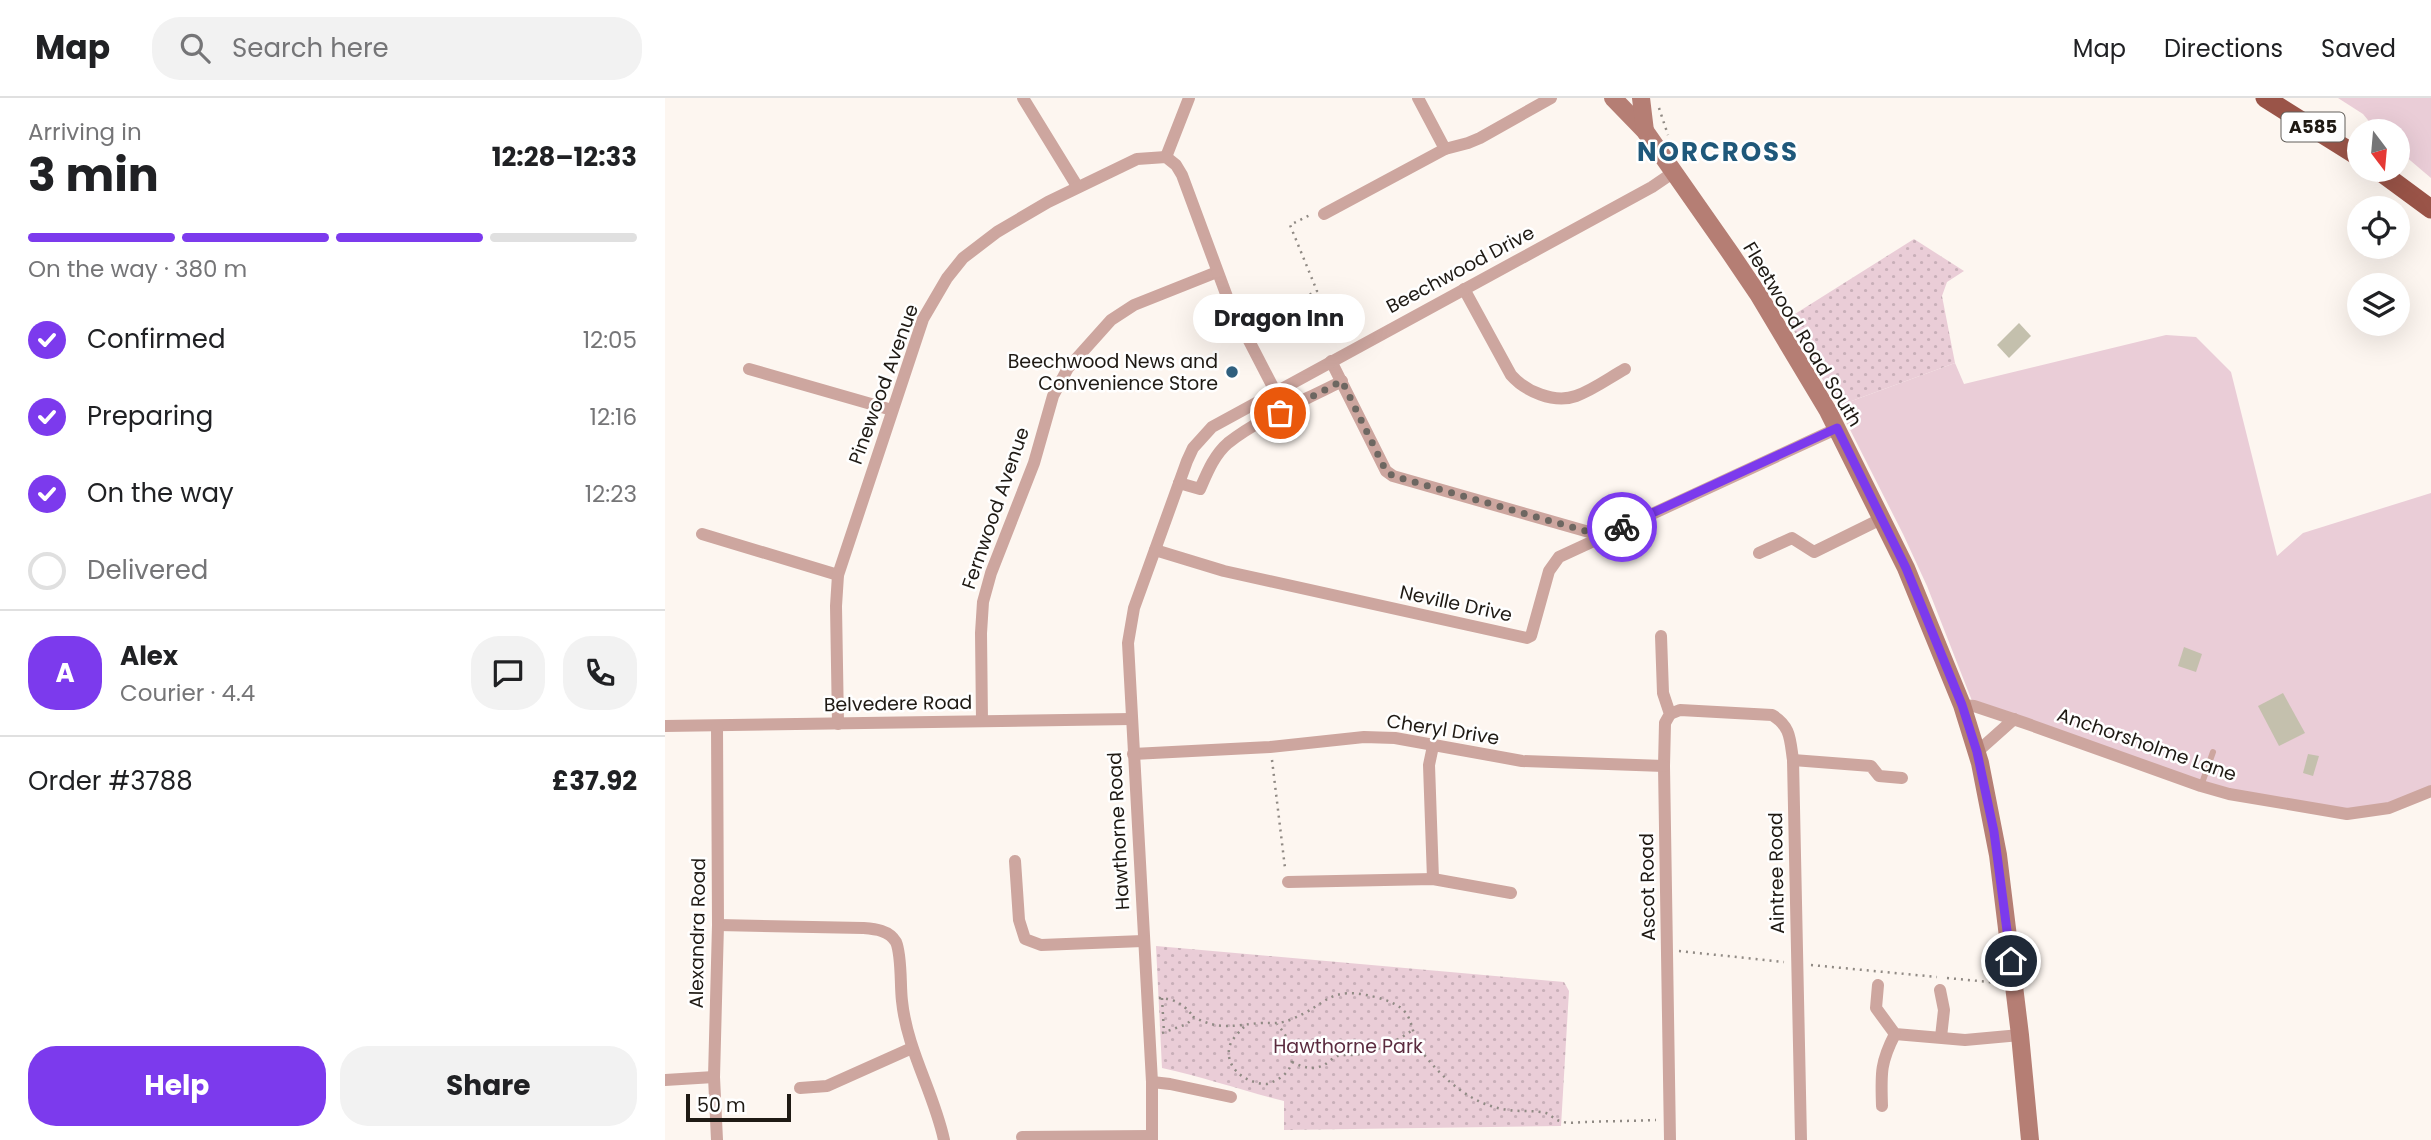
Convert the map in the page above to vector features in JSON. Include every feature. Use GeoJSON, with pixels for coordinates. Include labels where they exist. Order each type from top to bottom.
{"type":"FeatureCollection","features":[{"type":"Feature","properties":{"kind":"highway","name":"A585"},"geometry":{"type":"LineString","coordinates":[[2265,98],[2347,149]]}},
{"type":"Feature","properties":{"kind":"highway"},"geometry":{"type":"LineString","coordinates":[[2394,182],[2431,209]]}},
{"type":"Feature","properties":{"kind":"main road","name":"Fleetwood Road South"},"geometry":{"type":"LineString","coordinates":[[1613,98],[1645,131],[1758,294],[1837,428],[1883,519],[1962,705],[1977,752],[1996,844],[2030,1140]]}},
{"type":"Feature","properties":{"kind":"main road","name":"Fleetwood Road South"},"geometry":{"type":"LineString","coordinates":[[1641,98],[1645,131]]}},
{"type":"Feature","properties":{"kind":"street"},"geometry":{"type":"LineString","coordinates":[[1023,98],[1077,186]]}},
{"type":"Feature","properties":{"kind":"street"},"geometry":{"type":"LineString","coordinates":[[1189,98],[1166,156],[1182,174],[1217,272],[1275,391]]}},
{"type":"Feature","properties":{"kind":"street"},"geometry":{"type":"LineString","coordinates":[[1418,98],[1445,149]]}},
{"type":"Feature","properties":{"kind":"street"},"geometry":{"type":"LineString","coordinates":[[1324,214],[1445,149],[1480,138],[1551,98]]}},
{"type":"Feature","properties":{"kind":"street","name":"Pinewood Avenue"},"geometry":{"type":"LineString","coordinates":[[838,724],[838,575],[923,319],[947,278],[963,258],[997,232],[1077,186],[1137,159],[1166,156]]}},
{"type":"Feature","properties":{"kind":"street","name":"Beechwood Drive"},"geometry":{"type":"LineString","coordinates":[[1164,526],[1190,455],[1212,427],[1652,187],[1674,172]]}},
{"type":"Feature","properties":{"kind":"street","name":"Fernwood Avenue"},"geometry":{"type":"LineString","coordinates":[[982,721],[983,602],[991,573],[1034,463],[1053,396],[1068,368],[1111,320],[1134,304],[1217,272]]}},
{"type":"Feature","properties":{"kind":"street"},"geometry":{"type":"LineString","coordinates":[[1464,289],[1511,375],[1520,384],[1552,398],[1574,397],[1625,369]]}},
{"type":"Feature","properties":{"kind":"street"},"geometry":{"type":"LineString","coordinates":[[1331,361],[1386,471],[1393,476],[1603,536]]}},
{"type":"Feature","properties":{"kind":"street"},"geometry":{"type":"LineString","coordinates":[[749,369],[892,410]]}},
{"type":"Feature","properties":{"kind":"street"},"geometry":{"type":"LineString","coordinates":[[1179,483],[1199,489],[1214,460],[1227,444],[1259,424],[1342,381]]}},
{"type":"Feature","properties":{"kind":"street","name":"Neville Drive"},"geometry":{"type":"LineString","coordinates":[[1155,550],[1224,571],[1527,638],[1531,636],[1552,564],[1569,551],[1837,428]]}},
{"type":"Feature","properties":{"kind":"street"},"geometry":{"type":"LineString","coordinates":[[1759,553],[1792,538],[1814,552],[1883,519]]}},
{"type":"Feature","properties":{"kind":"street","name":"Hawthorne Road"},"geometry":{"type":"LineString","coordinates":[[1151,1138],[1152,1083],[1128,643],[1134,608],[1164,526]]}},
{"type":"Feature","properties":{"kind":"street"},"geometry":{"type":"LineString","coordinates":[[702,534],[838,575]]}},
{"type":"Feature","properties":{"kind":"street","name":"Ascot Road"},"geometry":{"type":"LineString","coordinates":[[1661,636],[1663,693],[1670,714],[1665,723],[1664,766],[1670,1140]]}},
{"type":"Feature","properties":{"kind":"street","name":"Anchorsholme Lane"},"geometry":{"type":"LineString","coordinates":[[1962,705],[1974,706],[2014,719],[2229,794],[2347,814],[2389,808],[2431,791]]}},
{"type":"Feature","properties":{"kind":"street","name":"Aintree Road"},"geometry":{"type":"LineString","coordinates":[[1670,714],[1680,710],[1772,715],[1782,721],[1789,733],[1793,760],[1801,1140]]}},
{"type":"Feature","properties":{"kind":"street","name":"Belvedere Road"},"geometry":{"type":"LineString","coordinates":[[665,726],[1131,719]]}},
{"type":"Feature","properties":{"kind":"street"},"geometry":{"type":"LineString","coordinates":[[1977,752],[2014,719]]}},
{"type":"Feature","properties":{"kind":"street","name":"Alexandra Road"},"geometry":{"type":"LineString","coordinates":[[717,726],[718,925],[714,1077],[717,1140]]}},
{"type":"Feature","properties":{"kind":"street","name":"Cheryl Drive"},"geometry":{"type":"LineString","coordinates":[[1133,754],[1270,747],[1364,737],[1395,738],[1522,761],[1664,766]]}},
{"type":"Feature","properties":{"kind":"street"},"geometry":{"type":"LineString","coordinates":[[1433,746],[1429,765],[1433,879]]}},
{"type":"Feature","properties":{"kind":"street"},"geometry":{"type":"LineString","coordinates":[[1793,760],[1871,766],[1879,776],[1902,778]]}},
{"type":"Feature","properties":{"kind":"street"},"geometry":{"type":"LineString","coordinates":[[1015,861],[1019,920],[1025,939],[1041,945],[1143,942]]}},
{"type":"Feature","properties":{"kind":"street"},"geometry":{"type":"LineString","coordinates":[[1287,882],[1433,879],[1511,893]]}},
{"type":"Feature","properties":{"kind":"street"},"geometry":{"type":"LineString","coordinates":[[718,925],[879,930],[889,934],[896,943],[902,1005],[912,1048],[944,1140]]}},
{"type":"Feature","properties":{"kind":"street"},"geometry":{"type":"LineString","coordinates":[[1878,985],[1876,1008],[1895,1034]]}},
{"type":"Feature","properties":{"kind":"street"},"geometry":{"type":"LineString","coordinates":[[1940,990],[1944,1010],[1941,1037]]}},
{"type":"Feature","properties":{"kind":"street"},"geometry":{"type":"LineString","coordinates":[[1895,1034],[1965,1040],[2020,1035]]}},
{"type":"Feature","properties":{"kind":"street"},"geometry":{"type":"LineString","coordinates":[[1882,1106],[1880,1071],[1885,1052],[1895,1034]]}},
{"type":"Feature","properties":{"kind":"street"},"geometry":{"type":"LineString","coordinates":[[800,1088],[827,1086],[912,1048]]}},
{"type":"Feature","properties":{"kind":"street"},"geometry":{"type":"LineString","coordinates":[[665,1080],[714,1077]]}},
{"type":"Feature","properties":{"kind":"street"},"geometry":{"type":"LineString","coordinates":[[1152,1083],[1170,1084],[1231,1097]]}},
{"type":"Feature","properties":{"kind":"street"},"geometry":{"type":"LineString","coordinates":[[1023,1137],[1151,1138]]}},
{"type":"Feature","properties":{"kind":"lane"},"geometry":{"type":"LineString","coordinates":[[2201,786],[2213,752]]}},
{"type":"Feature","properties":{"kind":"path"},"geometry":{"type":"LineString","coordinates":[[1242,327],[1317,291],[1290,225],[1308,215],[1324,214]]}},
{"type":"Feature","properties":{"kind":"path"},"geometry":{"type":"LineString","coordinates":[[1270,747],[1287,882]]}},
{"type":"Feature","properties":{"kind":"path"},"geometry":{"type":"LineString","coordinates":[[1668,951],[2014,985]]}},
{"type":"Feature","properties":{"kind":"path"},"geometry":{"type":"LineString","coordinates":[[1147,998],[1175,1000],[1194,1017],[1206,1023],[1244,1027],[1259,1023],[1277,1024],[1302,1014],[1340,992],[1376,997],[1405,1011],[1412,1020],[1420,1051],[1443,1077],[1467,1095],[1491,1107],[1546,1113],[1561,1122],[1669,1120]]}},
{"type":"Feature","properties":{"kind":"path"},"geometry":{"type":"LineString","coordinates":[[1162,998],[1164,1033]]}},
{"type":"Feature","properties":{"kind":"path"},"geometry":{"type":"LineString","coordinates":[[1149,1034],[1164,1033],[1187,1024],[1194,1017]]}},
{"type":"Feature","properties":{"kind":"path"},"geometry":{"type":"LineString","coordinates":[[1244,1027],[1231,1042],[1230,1060],[1245,1080],[1259,1084],[1274,1082],[1285,1073],[1292,1062],[1291,1043],[1277,1024]]}},
{"type":"Feature","properties":{"kind":"path"},"geometry":{"type":"LineString","coordinates":[[1292,1062],[1302,1067],[1316,1068],[1325,1065],[1335,1056],[1379,1048],[1403,1037],[1413,1029]]}},
{"type":"Feature","properties":{"kind":"green space"},"geometry":{"type":"Polygon","coordinates":[[[2338,98],[2431,98],[2431,178],[2410,160],[2410,119],[2367,119],[2338,98]]]}},
{"type":"Feature","properties":{"kind":"green space"},"geometry":{"type":"Polygon","coordinates":[[[1914,239],[1964,271],[1947,282],[1942,296],[1955,363],[1838,406],[1787,319],[1914,239]]]}},
{"type":"Feature","properties":{"kind":"green space"},"geometry":{"type":"Polygon","coordinates":[[[2166,335],[2196,337],[2231,372],[2277,556],[2303,533],[2431,493],[2431,791],[2347,814],[2229,794],[1974,706],[1927,586],[1838,406],[1955,363],[1964,384],[2166,335]]]}},
{"type":"Feature","properties":{"kind":"green space","name":"Hawthorne Park"},"geometry":{"type":"Polygon","coordinates":[[[1156,946],[1564,982],[1569,991],[1561,1126],[1284,1130],[1284,1101],[1162,1068],[1156,946]]]}},
{"type":"Feature","properties":{"kind":"building"},"geometry":{"type":"Polygon","coordinates":[[[2019,323],[2031,336],[2009,358],[1997,345],[2019,323]]]}},
{"type":"Feature","properties":{"kind":"building"},"geometry":{"type":"Polygon","coordinates":[[[2184,647],[2202,654],[2196,672],[2178,666],[2184,647]]]}},
{"type":"Feature","properties":{"kind":"building"},"geometry":{"type":"Polygon","coordinates":[[[2283,693],[2305,733],[2279,746],[2258,706],[2283,693]]]}},
{"type":"Feature","properties":{"kind":"building"},"geometry":{"type":"Polygon","coordinates":[[[2308,754],[2319,756],[2313,776],[2303,773],[2308,754]]]}},
{"type":"Feature","properties":{"kind":"way so far"},"geometry":{"type":"LineString","coordinates":[[1280,413],[1342,381],[1386,471],[1393,476],[1603,536],[1622,527]]}},
{"type":"Feature","properties":{"kind":"place","name":"Beechwood News and Convenience Store"},"geometry":{"type":"Point","coordinates":[1232,372]}},
{"type":"Feature","properties":{"kind":"place","name":"Dragon Inn"},"geometry":{"type":"Point","coordinates":[1280,413]}},
{"type":"Feature","properties":{"kind":"district","name":"NORCROSS"},"geometry":{"type":"Point","coordinates":[1718,152]}},
{"type":"Feature","properties":{"kind":"route"},"geometry":{"type":"LineString","coordinates":[[1622,527],[1837,428],[1906,568],[1962,705],[1987,791],[2011,961]]}}]}
